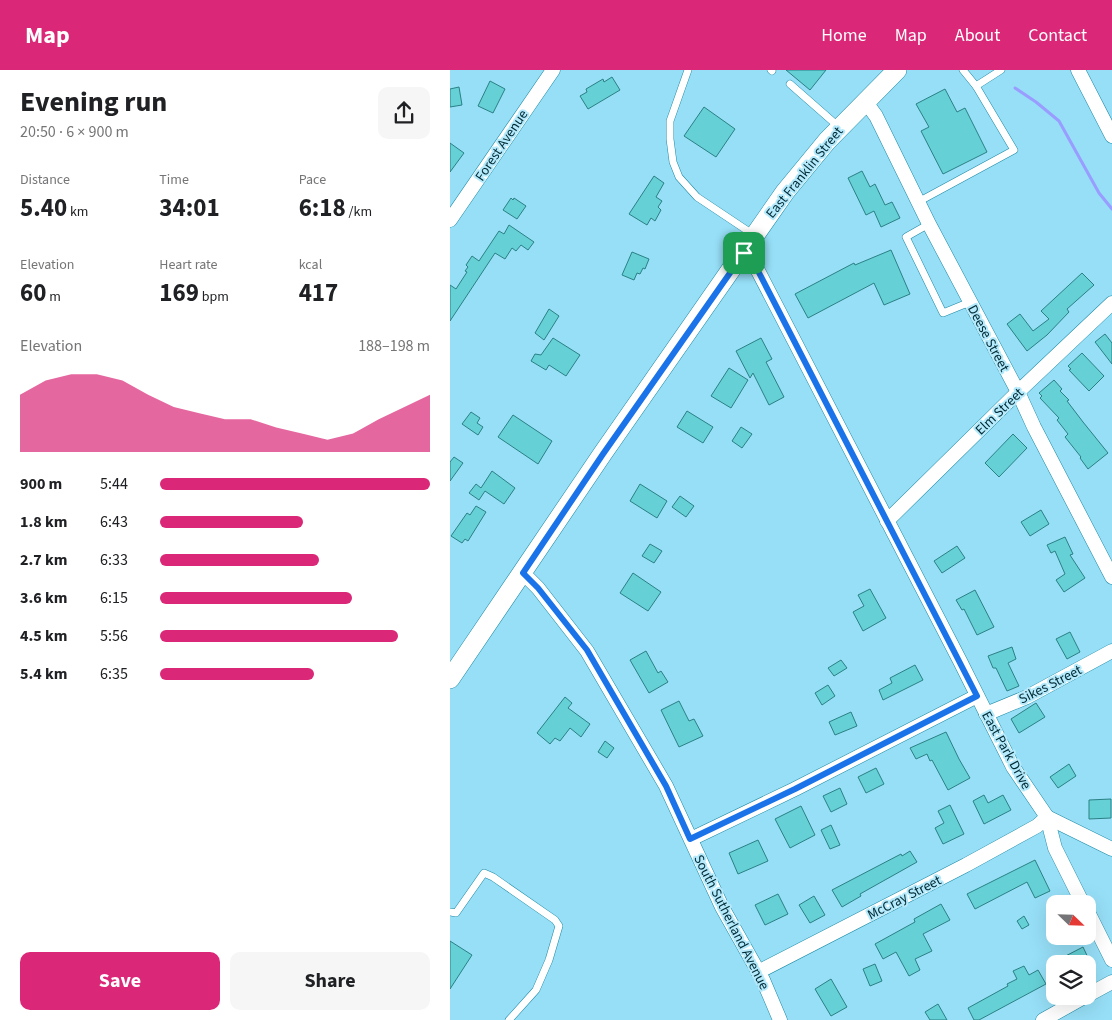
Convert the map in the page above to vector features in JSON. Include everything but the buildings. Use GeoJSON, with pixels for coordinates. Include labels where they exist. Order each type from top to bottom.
{"type":"FeatureCollection","features":[{"type":"Feature","properties":{"kind":"main road","name":"East Franklin Street"},"geometry":{"type":"LineString","coordinates":[[450,679],[785,192],[840,127],[897,70]]}},
{"type":"Feature","properties":{"kind":"street","name":"Forest Avenue"},"geometry":{"type":"LineString","coordinates":[[450,220],[553,70]]}},
{"type":"Feature","properties":{"kind":"street"},"geometry":{"type":"LineString","coordinates":[[1078,70],[1112,136]]}},
{"type":"Feature","properties":{"kind":"street","name":"Deese Street"},"geometry":{"type":"LineString","coordinates":[[865,101],[876,116],[929,224],[1018,392],[1034,427],[1112,577]]}},
{"type":"Feature","properties":{"kind":"street","name":"East Park Drive"},"geometry":{"type":"LineString","coordinates":[[744,253],[755,265],[1013,767],[1047,817],[1055,848],[1078,895]]}},
{"type":"Feature","properties":{"kind":"street","name":"Elm Street"},"geometry":{"type":"LineString","coordinates":[[887,521],[1112,303]]}},
{"type":"Feature","properties":{"kind":"street","name":"South Sutherland Avenue"},"geometry":{"type":"LineString","coordinates":[[523,573],[538,588],[587,650],[666,786],[729,921],[758,972],[780,1020]]}},
{"type":"Feature","properties":{"kind":"street","name":"Sikes Street"},"geometry":{"type":"LineString","coordinates":[[986,714],[1027,697],[1112,651]]}},
{"type":"Feature","properties":{"kind":"street"},"geometry":{"type":"LineString","coordinates":[[690,839],[795,789],[977,696]]}},
{"type":"Feature","properties":{"kind":"street"},"geometry":{"type":"LineString","coordinates":[[1047,817],[1112,849]]}},
{"type":"Feature","properties":{"kind":"street","name":"McCray Street"},"geometry":{"type":"LineString","coordinates":[[758,972],[966,865],[1037,826],[1047,817]]}},
{"type":"Feature","properties":{"kind":"street"},"geometry":{"type":"LineString","coordinates":[[1096,928],[1112,960]]}},
{"type":"Feature","properties":{"kind":"street"},"geometry":{"type":"LineString","coordinates":[[1096,991],[1112,982]]}},
{"type":"Feature","properties":{"kind":"street"},"geometry":{"type":"LineString","coordinates":[[1043,1020],[1070,1005]]}},
{"type":"Feature","properties":{"kind":"lane"},"geometry":{"type":"LineString","coordinates":[[688,70],[670,121],[672,162],[679,178],[697,196],[755,236]]}},
{"type":"Feature","properties":{"kind":"lane"},"geometry":{"type":"LineString","coordinates":[[918,202],[1014,150],[976,86],[963,70]]}},
{"type":"Feature","properties":{"kind":"lane"},"geometry":{"type":"LineString","coordinates":[[976,86],[1001,70]]}},
{"type":"Feature","properties":{"kind":"lane"},"geometry":{"type":"LineString","coordinates":[[790,84],[840,127]]}},
{"type":"Feature","properties":{"kind":"lane"},"geometry":{"type":"LineString","coordinates":[[929,224],[906,237],[944,313],[970,302]]}},
{"type":"Feature","properties":{"kind":"lane"},"geometry":{"type":"LineString","coordinates":[[450,912],[456,913],[484,873],[493,877],[556,920],[559,926],[549,960],[536,990],[509,1020]]}},
{"type":"Feature","properties":{"kind":"waterway"},"geometry":{"type":"LineString","coordinates":[[1015,88],[1059,121],[1099,193],[1112,209]]}},
{"type":"Feature","properties":{"kind":"route"},"geometry":{"type":"LineString","coordinates":[[744,253],[755,265],[977,696],[795,789],[690,839],[666,786],[587,650],[538,588],[523,573],[603,454],[744,253]]}}]}
